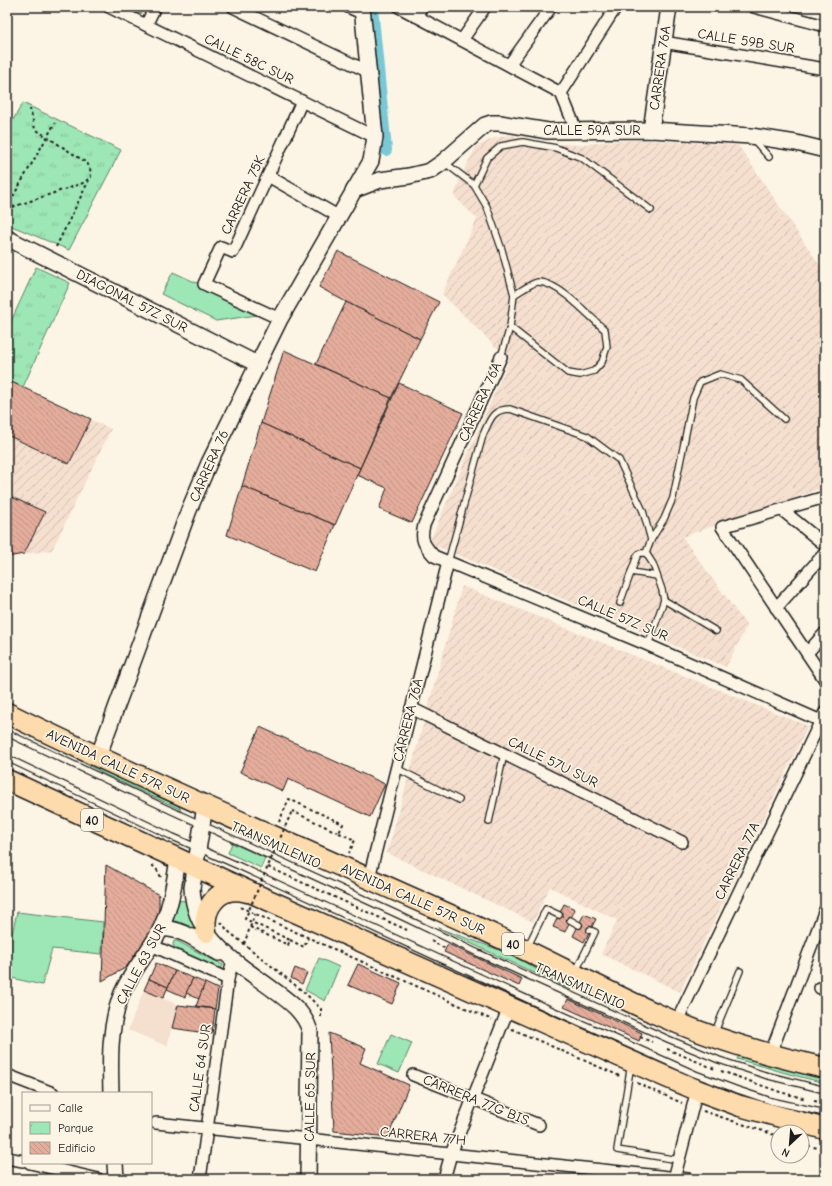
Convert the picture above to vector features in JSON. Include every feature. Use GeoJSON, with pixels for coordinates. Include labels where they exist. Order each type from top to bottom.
{"type":"FeatureCollection","features":[{"type":"Feature","properties":{"kind":"highway","name":"AVENIDA CALLE 57R SUR"},"geometry":{"type":"LineString","coordinates":[[7,713],[205,806],[484,930],[676,1023],[713,1037],[770,1055],[825,1068]]}},
{"type":"Feature","properties":{"kind":"highway","name":"40"},"geometry":{"type":"LineString","coordinates":[[7,780],[178,859],[197,858],[250,892],[697,1090],[747,1108],[825,1129]]}},
{"type":"Feature","properties":{"kind":"highway"},"geometry":{"type":"LineString","coordinates":[[206,932],[206,913],[216,898],[229,891],[243,890],[250,892]]}},
{"type":"Feature","properties":{"kind":"street","name":"CALLE 58C SUR"},"geometry":{"type":"LineString","coordinates":[[109,7],[375,137]]}},
{"type":"Feature","properties":{"kind":"street"},"geometry":{"type":"LineString","coordinates":[[146,25],[155,7]]}},
{"type":"Feature","properties":{"kind":"street"},"geometry":{"type":"LineString","coordinates":[[232,7],[369,72]]}},
{"type":"Feature","properties":{"kind":"street"},"geometry":{"type":"LineString","coordinates":[[348,7],[363,10]]}},
{"type":"Feature","properties":{"kind":"street"},"geometry":{"type":"LineString","coordinates":[[399,7],[419,11],[462,40],[561,93],[577,132]]}},
{"type":"Feature","properties":{"kind":"street"},"geometry":{"type":"LineString","coordinates":[[462,40],[485,7]]}},
{"type":"Feature","properties":{"kind":"street"},"geometry":{"type":"LineString","coordinates":[[509,65],[551,7]]}},
{"type":"Feature","properties":{"kind":"street"},"geometry":{"type":"LineString","coordinates":[[561,93],[616,7]]}},
{"type":"Feature","properties":{"kind":"street","name":"CARRERA 76A"},"geometry":{"type":"LineString","coordinates":[[651,130],[669,7]]}},
{"type":"Feature","properties":{"kind":"street"},"geometry":{"type":"LineString","coordinates":[[754,7],[825,26]]}},
{"type":"Feature","properties":{"kind":"street","name":"CARRERA 76"},"geometry":{"type":"LineString","coordinates":[[98,757],[194,498],[257,364],[280,319],[371,161],[375,137],[363,10]]}},
{"type":"Feature","properties":{"kind":"street","name":"CALLE 59B SUR"},"geometry":{"type":"LineString","coordinates":[[663,42],[825,69]]}},
{"type":"Feature","properties":{"kind":"street","name":"CARRERA 75K"},"geometry":{"type":"LineString","coordinates":[[280,319],[204,284],[221,247],[233,252],[302,101]]}},
{"type":"Feature","properties":{"kind":"street","name":"CALLE 59A SUR"},"geometry":{"type":"LineString","coordinates":[[354,190],[380,180],[425,172],[443,162],[485,125],[491,123],[500,123],[548,131],[577,132],[651,130],[751,136],[825,150]]}},
{"type":"Feature","properties":{"kind":"street"},"geometry":{"type":"LineString","coordinates":[[268,176],[338,216]]}},
{"type":"Feature","properties":{"kind":"street","name":"DIAGONAL 57Z SUR"},"geometry":{"type":"LineString","coordinates":[[7,238],[257,364]]}},
{"type":"Feature","properties":{"kind":"street","name":"CARRERA 76A"},"geometry":{"type":"LineString","coordinates":[[421,536],[424,525],[501,357]]}},
{"type":"Feature","properties":{"kind":"street"},"geometry":{"type":"LineString","coordinates":[[825,497],[722,528],[825,680]]}},
{"type":"Feature","properties":{"kind":"street"},"geometry":{"type":"LineString","coordinates":[[782,510],[825,545]]}},
{"type":"Feature","properties":{"kind":"street","name":"CALLE 57Z SUR"},"geometry":{"type":"LineString","coordinates":[[421,536],[426,548],[434,556],[823,717]]}},
{"type":"Feature","properties":{"kind":"street"},"geometry":{"type":"LineString","coordinates":[[776,608],[825,553]]}},
{"type":"Feature","properties":{"kind":"street","name":"CARRERA 76A"},"geometry":{"type":"LineString","coordinates":[[369,878],[448,562]]}},
{"type":"Feature","properties":{"kind":"street"},"geometry":{"type":"LineString","coordinates":[[807,653],[825,633]]}},
{"type":"Feature","properties":{"kind":"street","name":"CALLE 57U SUR"},"geometry":{"type":"LineString","coordinates":[[411,708],[682,842]]}},
{"type":"Feature","properties":{"kind":"street","name":"CARRERA 77A"},"geometry":{"type":"LineString","coordinates":[[676,1023],[823,717]]}},
{"type":"Feature","properties":{"kind":"street"},"geometry":{"type":"LineString","coordinates":[[205,806],[193,878],[192,900],[197,917],[206,932],[233,961]]}},
{"type":"Feature","properties":{"kind":"street","name":"CALLE 63 SUR"},"geometry":{"type":"LineString","coordinates":[[111,1092],[110,1049],[113,1023],[123,993],[137,967],[161,930],[172,894],[178,859]]}},
{"type":"Feature","properties":{"kind":"street"},"geometry":{"type":"LineString","coordinates":[[770,1055],[825,910]]}},
{"type":"Feature","properties":{"kind":"street"},"geometry":{"type":"LineString","coordinates":[[161,930],[181,932],[233,961]]}},
{"type":"Feature","properties":{"kind":"street"},"geometry":{"type":"LineString","coordinates":[[151,945],[228,979]]}},
{"type":"Feature","properties":{"kind":"street","name":"CALLE 64 SUR"},"geometry":{"type":"LineString","coordinates":[[200,1179],[228,979],[233,961]]}},
{"type":"Feature","properties":{"kind":"street","name":"CALLE 65 SUR"},"geometry":{"type":"LineString","coordinates":[[233,961],[293,1005],[304,1016],[309,1026],[311,1035],[308,1179]]}},
{"type":"Feature","properties":{"kind":"street"},"geometry":{"type":"LineString","coordinates":[[444,1179],[451,1154],[508,1007]]}},
{"type":"Feature","properties":{"kind":"street"},"geometry":{"type":"LineString","coordinates":[[7,1075],[50,1092]]}},
{"type":"Feature","properties":{"kind":"street","name":"CARRERA 77G BIS"},"geometry":{"type":"LineString","coordinates":[[413,1075],[539,1125]]}},
{"type":"Feature","properties":{"kind":"street"},"geometry":{"type":"LineString","coordinates":[[674,1178],[697,1090]]}},
{"type":"Feature","properties":{"kind":"street","name":"CARRERA 77H"},"geometry":{"type":"LineString","coordinates":[[156,1122],[688,1179]]}},
{"type":"Feature","properties":{"kind":"street"},"geometry":{"type":"LineString","coordinates":[[7,1158],[22,1161]]}},
{"type":"Feature","properties":{"kind":"street"},"geometry":{"type":"LineString","coordinates":[[34,1164],[98,1179]]}},
{"type":"Feature","properties":{"kind":"street"},"geometry":{"type":"LineString","coordinates":[[115,1164],[116,1179]]}},
{"type":"Feature","properties":{"kind":"lane"},"geometry":{"type":"LineString","coordinates":[[751,136],[769,157]]}},
{"type":"Feature","properties":{"kind":"lane"},"geometry":{"type":"LineString","coordinates":[[474,185],[487,158],[501,146],[523,142],[556,148],[582,158],[651,210]]}},
{"type":"Feature","properties":{"kind":"lane"},"geometry":{"type":"LineString","coordinates":[[443,162],[474,185],[487,207],[502,250],[514,295],[510,326],[501,357]]}},
{"type":"Feature","properties":{"kind":"lane"},"geometry":{"type":"LineString","coordinates":[[510,326],[568,373],[580,375],[594,371],[602,362],[607,347],[605,330],[562,291],[550,284],[537,282],[514,295]]}},
{"type":"Feature","properties":{"kind":"lane"},"geometry":{"type":"LineString","coordinates":[[646,553],[651,540],[664,519],[673,498],[693,398],[700,382],[720,374],[741,380],[784,419]]}},
{"type":"Feature","properties":{"kind":"lane"},"geometry":{"type":"LineString","coordinates":[[448,562],[483,435],[492,416],[501,409],[510,409],[587,436],[619,460],[643,511],[651,540]]}},
{"type":"Feature","properties":{"kind":"lane"},"geometry":{"type":"LineString","coordinates":[[620,603],[637,556],[640,553],[646,553]]}},
{"type":"Feature","properties":{"kind":"lane"},"geometry":{"type":"LineString","coordinates":[[646,553],[651,559],[658,576],[664,600],[648,645]]}},
{"type":"Feature","properties":{"kind":"lane"},"geometry":{"type":"LineString","coordinates":[[631,572],[658,576]]}},
{"type":"Feature","properties":{"kind":"lane"},"geometry":{"type":"LineString","coordinates":[[664,600],[716,631]]}},
{"type":"Feature","properties":{"kind":"lane","name":"TRANSMILENIO"},"geometry":{"type":"LineString","coordinates":[[7,733],[478,953],[668,1039],[718,1060],[765,1075],[825,1090]]}},
{"type":"Feature","properties":{"kind":"lane"},"geometry":{"type":"LineString","coordinates":[[489,822],[504,754]]}},
{"type":"Feature","properties":{"kind":"lane"},"geometry":{"type":"LineString","coordinates":[[7,758],[197,858],[536,1003],[695,1074],[771,1101],[825,1114]]}},
{"type":"Feature","properties":{"kind":"lane"},"geometry":{"type":"LineString","coordinates":[[396,768],[459,800]]}},
{"type":"Feature","properties":{"kind":"lane"},"geometry":{"type":"LineString","coordinates":[[526,950],[546,908],[559,915]]}},
{"type":"Feature","properties":{"kind":"lane"},"geometry":{"type":"LineString","coordinates":[[570,920],[579,925]]}},
{"type":"Feature","properties":{"kind":"lane"},"geometry":{"type":"LineString","coordinates":[[575,975],[595,932],[590,930]]}},
{"type":"Feature","properties":{"kind":"lane"},"geometry":{"type":"LineString","coordinates":[[713,1037],[740,971]]}},
{"type":"Feature","properties":{"kind":"lane"},"geometry":{"type":"LineString","coordinates":[[632,1062],[617,1150],[679,1160]]}},
{"type":"Feature","properties":{"kind":"path"},"geometry":{"type":"LineString","coordinates":[[30,109],[35,129],[87,163],[90,168],[91,177],[53,252]]}},
{"type":"Feature","properties":{"kind":"path"},"geometry":{"type":"LineString","coordinates":[[7,208],[55,123]]}},
{"type":"Feature","properties":{"kind":"path"},"geometry":{"type":"LineString","coordinates":[[7,208],[83,183],[91,177]]}},
{"type":"Feature","properties":{"kind":"path"},"geometry":{"type":"LineString","coordinates":[[273,836],[289,799],[343,824],[339,833]]}},
{"type":"Feature","properties":{"kind":"path"},"geometry":{"type":"LineString","coordinates":[[308,938],[304,947],[245,919],[292,810],[355,840]]}},
{"type":"Feature","properties":{"kind":"path"},"geometry":{"type":"LineString","coordinates":[[268,867],[411,932]]}},
{"type":"Feature","properties":{"kind":"path"},"geometry":{"type":"LineString","coordinates":[[244,944],[254,914]]}},
{"type":"Feature","properties":{"kind":"path"},"geometry":{"type":"LineString","coordinates":[[250,927],[288,945],[290,940]]}},
{"type":"Feature","properties":{"kind":"path"},"geometry":{"type":"LineString","coordinates":[[810,1100],[825,1103]]}},
{"type":"Feature","properties":{"kind":"path"},"geometry":{"type":"LineString","coordinates":[[810,1146],[825,1150]]}},
{"type":"Feature","properties":{"kind":"shaded area"},"geometry":{"type":"Polygon","coordinates":[[[510,135],[545,143],[576,145],[613,141],[643,140],[738,145],[825,273],[825,487],[682,537],[747,626],[726,667],[429,543],[509,360],[442,294],[477,219],[454,196],[461,176],[476,147],[494,138],[510,135]]]}},
{"type":"Feature","properties":{"kind":"shaded area"},"geometry":{"type":"Polygon","coordinates":[[[7,380],[111,429],[52,550],[7,557],[7,380]]]}},
{"type":"Feature","properties":{"kind":"shaded area"},"geometry":{"type":"Polygon","coordinates":[[[462,586],[808,726],[680,992],[601,954],[617,920],[550,887],[533,922],[387,853],[462,586]]]}},
{"type":"Feature","properties":{"kind":"shaded area"},"geometry":{"type":"Polygon","coordinates":[[[144,990],[178,1005],[167,1046],[128,1030],[144,990]]]}},
{"type":"Feature","properties":{"kind":"green space"},"geometry":{"type":"Polygon","coordinates":[[[127,7],[145,7],[141,14],[127,7]]]}},
{"type":"Feature","properties":{"kind":"green space"},"geometry":{"type":"Polygon","coordinates":[[[23,103],[121,150],[69,250],[7,224],[7,130],[23,103]]]}},
{"type":"Feature","properties":{"kind":"green space"},"geometry":{"type":"Polygon","coordinates":[[[36,267],[70,283],[23,387],[7,380],[7,330],[36,267]]]}},
{"type":"Feature","properties":{"kind":"green space"},"geometry":{"type":"Polygon","coordinates":[[[173,272],[264,314],[216,321],[161,294],[173,272]]]}},
{"type":"Feature","properties":{"kind":"green space"},"geometry":{"type":"Polygon","coordinates":[[[60,750],[176,804],[182,810],[108,776],[60,750]]]}},
{"type":"Feature","properties":{"kind":"green space"},"geometry":{"type":"Polygon","coordinates":[[[232,843],[265,858],[261,868],[228,853],[232,843]]]}},
{"type":"Feature","properties":{"kind":"green space"},"geometry":{"type":"Polygon","coordinates":[[[177,900],[186,901],[189,912],[204,939],[172,921],[177,900]]]}},
{"type":"Feature","properties":{"kind":"green space"},"geometry":{"type":"Polygon","coordinates":[[[17,912],[103,922],[102,954],[52,949],[42,985],[7,977],[7,956],[17,912]]]}},
{"type":"Feature","properties":{"kind":"green space"},"geometry":{"type":"Polygon","coordinates":[[[438,928],[511,954],[571,990],[438,928]]]}},
{"type":"Feature","properties":{"kind":"green space"},"geometry":{"type":"Polygon","coordinates":[[[174,941],[177,941],[223,965],[220,971],[174,947],[174,941]]]}},
{"type":"Feature","properties":{"kind":"green space"},"geometry":{"type":"Polygon","coordinates":[[[319,958],[339,967],[325,1001],[305,990],[319,958]]]}},
{"type":"Feature","properties":{"kind":"green space"},"geometry":{"type":"Polygon","coordinates":[[[391,1034],[412,1043],[399,1073],[378,1064],[391,1034]]]}},
{"type":"Feature","properties":{"kind":"green space"},"geometry":{"type":"Polygon","coordinates":[[[740,1053],[825,1076],[825,1083],[737,1059],[740,1053]]]}},
{"type":"Feature","properties":{"kind":"building"},"geometry":{"type":"Polygon","coordinates":[[[338,251],[439,302],[420,339],[319,287],[338,251]]]}},
{"type":"Feature","properties":{"kind":"building"},"geometry":{"type":"Polygon","coordinates":[[[346,302],[420,339],[391,398],[316,364],[346,302]]]}},
{"type":"Feature","properties":{"kind":"building"},"geometry":{"type":"Polygon","coordinates":[[[284,350],[391,398],[360,468],[261,423],[284,350]]]}},
{"type":"Feature","properties":{"kind":"building"},"geometry":{"type":"Polygon","coordinates":[[[7,380],[91,419],[69,464],[7,435],[7,380]]]}},
{"type":"Feature","properties":{"kind":"building"},"geometry":{"type":"Polygon","coordinates":[[[399,383],[463,413],[412,523],[379,509],[387,488],[357,475],[399,383]]]}},
{"type":"Feature","properties":{"kind":"building"},"geometry":{"type":"Polygon","coordinates":[[[261,423],[360,468],[335,525],[242,486],[261,423]]]}},
{"type":"Feature","properties":{"kind":"building"},"geometry":{"type":"Polygon","coordinates":[[[242,486],[335,525],[315,572],[227,535],[242,486]]]}},
{"type":"Feature","properties":{"kind":"building"},"geometry":{"type":"Polygon","coordinates":[[[7,495],[45,512],[24,554],[7,557],[7,495]]]}},
{"type":"Feature","properties":{"kind":"building"},"geometry":{"type":"Polygon","coordinates":[[[260,727],[385,784],[370,817],[288,779],[283,791],[240,772],[260,727]]]}},
{"type":"Feature","properties":{"kind":"building"},"geometry":{"type":"Polygon","coordinates":[[[106,865],[159,895],[159,908],[157,924],[141,950],[125,968],[102,981],[106,865]]]}},
{"type":"Feature","properties":{"kind":"building"},"geometry":{"type":"Polygon","coordinates":[[[564,904],[575,909],[565,932],[553,927],[564,904]]]}},
{"type":"Feature","properties":{"kind":"building"},"geometry":{"type":"Polygon","coordinates":[[[584,914],[596,919],[584,942],[573,936],[584,914]]]}},
{"type":"Feature","properties":{"kind":"building"},"geometry":{"type":"Polygon","coordinates":[[[448,944],[522,979],[519,986],[444,952],[448,944]]]}},
{"type":"Feature","properties":{"kind":"building"},"geometry":{"type":"Polygon","coordinates":[[[156,963],[175,971],[168,987],[149,979],[156,963]]]}},
{"type":"Feature","properties":{"kind":"building"},"geometry":{"type":"Polygon","coordinates":[[[358,964],[401,983],[392,1004],[348,985],[358,964]]]}},
{"type":"Feature","properties":{"kind":"building"},"geometry":{"type":"Polygon","coordinates":[[[295,968],[307,973],[302,984],[291,978],[295,968]]]}},
{"type":"Feature","properties":{"kind":"building"},"geometry":{"type":"Polygon","coordinates":[[[175,971],[193,978],[185,997],[167,989],[175,971]]]}},
{"type":"Feature","properties":{"kind":"building"},"geometry":{"type":"Polygon","coordinates":[[[193,978],[205,983],[199,999],[186,993],[193,978]]]}},
{"type":"Feature","properties":{"kind":"building"},"geometry":{"type":"Polygon","coordinates":[[[149,979],[168,987],[163,998],[144,990],[149,979]]]}},
{"type":"Feature","properties":{"kind":"building"},"geometry":{"type":"Polygon","coordinates":[[[205,983],[218,989],[215,1009],[196,1006],[205,983]]]}},
{"type":"Feature","properties":{"kind":"building"},"geometry":{"type":"Polygon","coordinates":[[[568,999],[642,1033],[639,1041],[564,1007],[568,999]]]}},
{"type":"Feature","properties":{"kind":"building"},"geometry":{"type":"Polygon","coordinates":[[[178,1005],[215,1009],[212,1034],[172,1028],[178,1005]]]}},
{"type":"Feature","properties":{"kind":"building"},"geometry":{"type":"Polygon","coordinates":[[[329,1033],[366,1048],[360,1063],[409,1085],[388,1137],[334,1131],[329,1033]]]}},
{"type":"Feature","properties":{"kind":"waterway"},"geometry":{"type":"LineString","coordinates":[[372,7],[386,150]]}}]}
